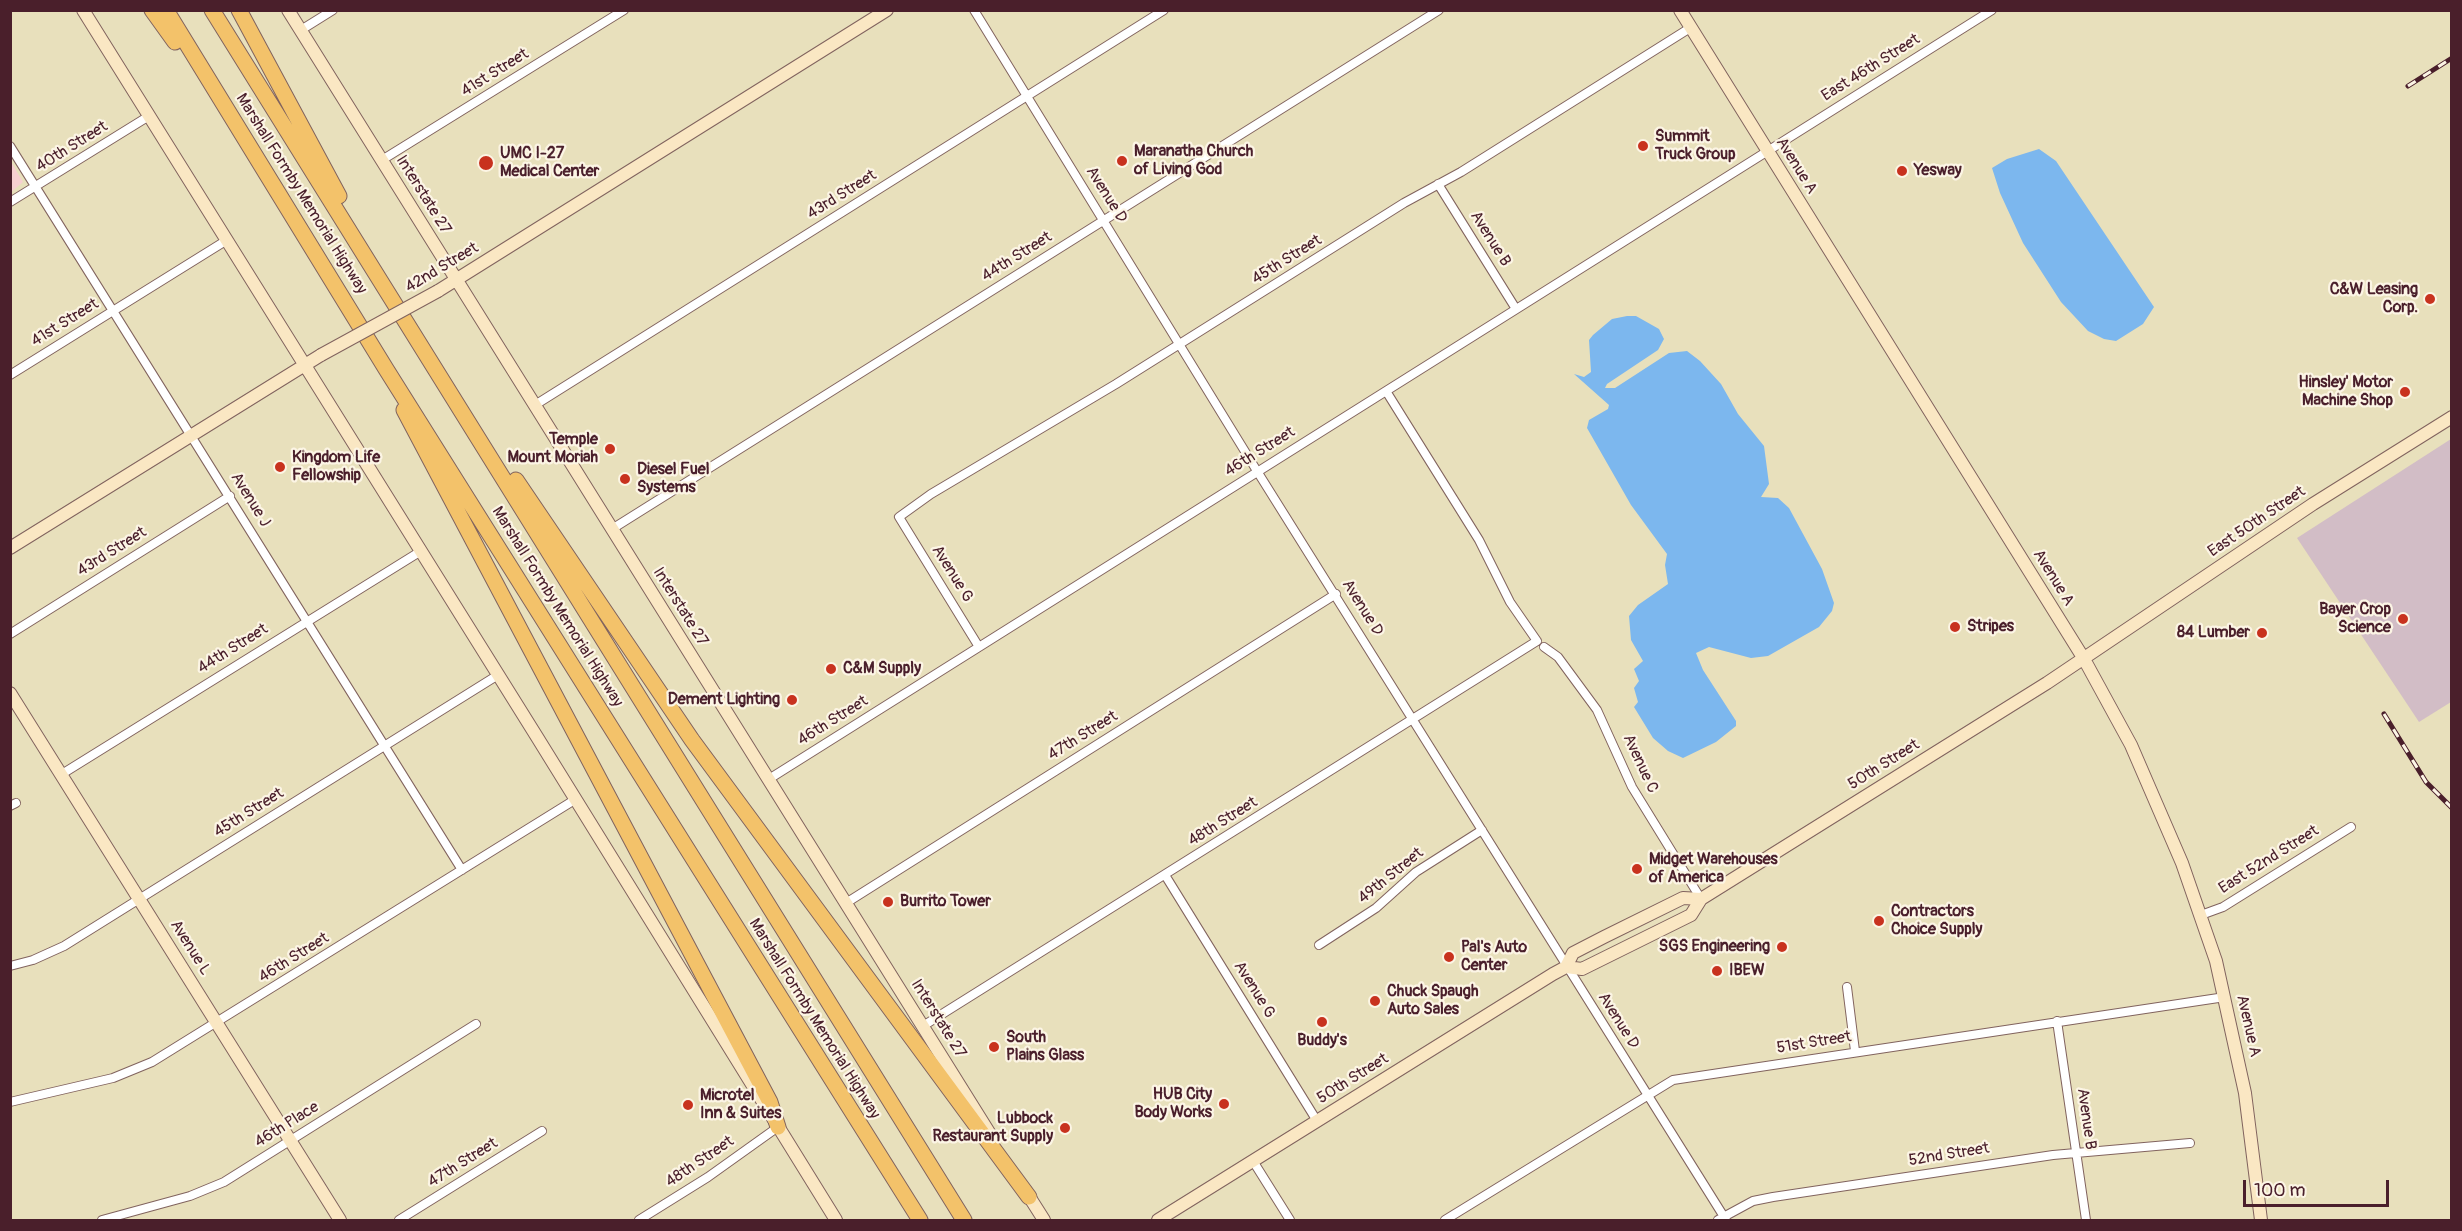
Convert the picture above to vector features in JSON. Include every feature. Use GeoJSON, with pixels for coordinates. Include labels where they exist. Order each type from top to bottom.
{"type":"FeatureCollection","features":[{"type":"Feature","properties":{"kind":"highway"},"geometry":{"type":"LineString","coordinates":[[152,10],[254,151]]}},
{"type":"Feature","properties":{"kind":"highway","name":"Marshall Formby Memorial Highway"},"geometry":{"type":"LineString","coordinates":[[166,10],[386,369],[834,1087],[899,1186],[918,1221]]}},
{"type":"Feature","properties":{"kind":"highway","name":"Marshall Formby Memorial Highway"},"geometry":{"type":"LineString","coordinates":[[212,10],[964,1221]]}},
{"type":"Feature","properties":{"kind":"highway"},"geometry":{"type":"LineString","coordinates":[[239,10],[390,294]]}},
{"type":"Feature","properties":{"kind":"highway"},"geometry":{"type":"LineString","coordinates":[[423,349],[491,442],[692,740],[1029,1197]]}},
{"type":"Feature","properties":{"kind":"highway"},"geometry":{"type":"LineString","coordinates":[[386,369],[412,430],[770,1102],[778,1127]]}},
{"type":"Feature","properties":{"kind":"main road"},"geometry":{"type":"LineString","coordinates":[[83,10],[576,799],[836,1221]]}},
{"type":"Feature","properties":{"kind":"main road","name":"Interstate 27"},"geometry":{"type":"LineString","coordinates":[[288,10],[1044,1221]]}},
{"type":"Feature","properties":{"kind":"main road","name":"42nd Street"},"geometry":{"type":"LineString","coordinates":[[10,548],[305,364],[438,291],[887,10]]}},
{"type":"Feature","properties":{"kind":"main road","name":"Avenue A"},"geometry":{"type":"LineString","coordinates":[[1680,10],[2084,659],[2151,788],[2201,915],[2225,997],[2250,1122],[2261,1221]]}},
{"type":"Feature","properties":{"kind":"main road","name":"East 50th Street"},"geometry":{"type":"LineString","coordinates":[[2084,659],[2313,504],[2451,417]]}},
{"type":"Feature","properties":{"kind":"main road","name":"50th Street"},"geometry":{"type":"LineString","coordinates":[[1566,967],[1582,969],[1691,915],[1701,900],[2084,659]]}},
{"type":"Feature","properties":{"kind":"main road","name":"Avenue L"},"geometry":{"type":"LineString","coordinates":[[10,693],[340,1221]]}},
{"type":"Feature","properties":{"kind":"main road","name":"50th Street"},"geometry":{"type":"LineString","coordinates":[[1158,1221],[1566,967],[1573,953],[1683,898],[1701,900]]}},
{"type":"Feature","properties":{"kind":"street"},"geometry":{"type":"LineString","coordinates":[[301,30],[333,10]]}},
{"type":"Feature","properties":{"kind":"street","name":"41st Street"},"geometry":{"type":"LineString","coordinates":[[382,160],[624,10]]}},
{"type":"Feature","properties":{"kind":"street","name":"Avenue D"},"geometry":{"type":"LineString","coordinates":[[974,10],[1179,345],[1336,594],[1722,1219]]}},
{"type":"Feature","properties":{"kind":"street","name":"43rd Street"},"geometry":{"type":"LineString","coordinates":[[535,405],[1164,10]]}},
{"type":"Feature","properties":{"kind":"street","name":"44th Street"},"geometry":{"type":"LineString","coordinates":[[612,529],[1439,10]]}},
{"type":"Feature","properties":{"kind":"street","name":"East 46th Street"},"geometry":{"type":"LineString","coordinates":[[1768,153],[1790,136],[1992,10]]}},
{"type":"Feature","properties":{"kind":"street","name":"45th Street"},"geometry":{"type":"LineString","coordinates":[[899,517],[932,494],[1179,345],[1404,203],[1690,28]]}},
{"type":"Feature","properties":{"kind":"street","name":"40th Street"},"geometry":{"type":"LineString","coordinates":[[10,202],[149,116]]}},
{"type":"Feature","properties":{"kind":"street","name":"Avenue J"},"geometry":{"type":"LineString","coordinates":[[10,146],[462,870]]}},
{"type":"Feature","properties":{"kind":"street","name":"46th Street"},"geometry":{"type":"LineString","coordinates":[[768,779],[1768,153]]}},
{"type":"Feature","properties":{"kind":"street","name":"Avenue B"},"geometry":{"type":"LineString","coordinates":[[1438,184],[1516,309]]}},
{"type":"Feature","properties":{"kind":"street","name":"41st Street"},"geometry":{"type":"LineString","coordinates":[[10,375],[227,240]]}},
{"type":"Feature","properties":{"kind":"street","name":"Avenue C"},"geometry":{"type":"LineString","coordinates":[[1386,391],[1479,540],[1510,602],[1541,644],[1558,657],[1597,710],[1632,787],[1701,900]]}},
{"type":"Feature","properties":{"kind":"street","name":"43rd Street"},"geometry":{"type":"LineString","coordinates":[[10,634],[230,496]]}},
{"type":"Feature","properties":{"kind":"street","name":"Avenue G"},"geometry":{"type":"LineString","coordinates":[[899,517],[979,647]]}},
{"type":"Feature","properties":{"kind":"street","name":"44th Street"},"geometry":{"type":"LineString","coordinates":[[62,774],[421,550]]}},
{"type":"Feature","properties":{"kind":"street","name":"47th Street"},"geometry":{"type":"LineString","coordinates":[[846,903],[1336,594]]}},
{"type":"Feature","properties":{"kind":"street","name":"48th Street"},"geometry":{"type":"LineString","coordinates":[[923,1026],[1413,720],[1541,644]]}},
{"type":"Feature","properties":{"kind":"street","name":"45th Street"},"geometry":{"type":"LineString","coordinates":[[10,966],[48,954],[498,675]]}},
{"type":"Feature","properties":{"kind":"street","name":"46th Street"},"geometry":{"type":"LineString","coordinates":[[10,1102],[133,1071],[171,1052],[576,799]]}},
{"type":"Feature","properties":{"kind":"street","name":"East 52nd Street"},"geometry":{"type":"LineString","coordinates":[[2201,915],[2223,907],[2351,827]]}},
{"type":"Feature","properties":{"kind":"street","name":"49th Street"},"geometry":{"type":"LineString","coordinates":[[1319,945],[1368,914],[1416,872],[1482,830]]}},
{"type":"Feature","properties":{"kind":"street","name":"Avenue G"},"geometry":{"type":"LineString","coordinates":[[1165,875],[1317,1121]]}},
{"type":"Feature","properties":{"kind":"street"},"geometry":{"type":"LineString","coordinates":[[1847,987],[1855,1051]]}},
{"type":"Feature","properties":{"kind":"street","name":"51st Street"},"geometry":{"type":"LineString","coordinates":[[1445,1221],[1673,1080],[2225,997]]}},
{"type":"Feature","properties":{"kind":"street","name":"Avenue B"},"geometry":{"type":"LineString","coordinates":[[2057,1021],[2086,1221]]}},
{"type":"Feature","properties":{"kind":"street","name":"46th Place"},"geometry":{"type":"LineString","coordinates":[[102,1221],[202,1192],[233,1177],[476,1024]]}},
{"type":"Feature","properties":{"kind":"street","name":"48th Street"},"geometry":{"type":"LineString","coordinates":[[639,1221],[708,1177],[778,1127]]}},
{"type":"Feature","properties":{"kind":"street","name":"47th Street"},"geometry":{"type":"LineString","coordinates":[[399,1221],[542,1131]]}},
{"type":"Feature","properties":{"kind":"street","name":"52nd Street"},"geometry":{"type":"LineString","coordinates":[[1722,1219],[1753,1201],[1773,1197],[2076,1153],[2190,1143]]}},
{"type":"Feature","properties":{"kind":"street"},"geometry":{"type":"LineString","coordinates":[[1253,1161],[1290,1221]]}},
{"type":"Feature","properties":{"kind":"shaded area"},"geometry":{"type":"Polygon","coordinates":[[[10,160],[23,182],[11,192],[10,192],[10,160]]]}},
{"type":"Feature","properties":{"kind":"shaded area"},"geometry":{"type":"Polygon","coordinates":[[[2451,439],[2451,702],[2419,722],[2297,538],[2451,439]]]}},
{"type":"Feature","properties":{"kind":"water"},"geometry":{"type":"Polygon","coordinates":[[[2039,149],[2056,161],[2154,307],[2143,324],[2116,341],[2104,339],[2088,331],[2061,302],[2023,243],[2000,193],[1992,168],[2007,159],[2039,149]]]}},
{"type":"Feature","properties":{"kind":"water"},"geometry":{"type":"Polygon","coordinates":[[[1636,316],[1659,329],[1664,339],[1658,350],[1607,384],[1605,388],[1615,388],[1669,353],[1687,351],[1700,361],[1721,384],[1738,414],[1764,446],[1769,484],[1761,497],[1778,498],[1789,508],[1822,569],[1834,603],[1832,611],[1819,627],[1768,656],[1751,658],[1709,647],[1696,653],[1703,670],[1736,721],[1736,726],[1716,742],[1683,758],[1668,751],[1653,738],[1634,707],[1638,702],[1634,688],[1639,681],[1634,669],[1643,661],[1631,640],[1629,616],[1638,605],[1668,584],[1665,565],[1667,554],[1631,505],[1587,428],[1589,420],[1608,409],[1609,405],[1574,374],[1584,377],[1591,372],[1589,340],[1593,335],[1612,319],[1636,316]]]}},
{"type":"Feature","properties":{"kind":"railway"},"geometry":{"type":"LineString","coordinates":[[2408,86],[2452,58]]}},
{"type":"Feature","properties":{"kind":"railway"},"geometry":{"type":"LineString","coordinates":[[2384,714],[2426,782],[2452,808]]}},
{"type":"Feature","properties":{"kind":"place","name":"Summit Truck Group"},"geometry":{"type":"Point","coordinates":[1643,146]}},
{"type":"Feature","properties":{"kind":"place","name":"Maranatha Church of Living God"},"geometry":{"type":"Point","coordinates":[1122,161]}},
{"type":"Feature","properties":{"kind":"place","name":"UMC I-27 Medical Center"},"geometry":{"type":"Point","coordinates":[486,163]}},
{"type":"Feature","properties":{"kind":"place","name":"Yesway"},"geometry":{"type":"Point","coordinates":[1902,171]}},
{"type":"Feature","properties":{"kind":"place","name":"C&W Leasing Corp."},"geometry":{"type":"Point","coordinates":[2430,299]}},
{"type":"Feature","properties":{"kind":"place","name":"Hinsley' Motor Machine Shop"},"geometry":{"type":"Point","coordinates":[2405,392]}},
{"type":"Feature","properties":{"kind":"place","name":"Temple Mount Moriah"},"geometry":{"type":"Point","coordinates":[610,449]}},
{"type":"Feature","properties":{"kind":"place","name":"Kingdom Life Fellowship"},"geometry":{"type":"Point","coordinates":[280,467]}},
{"type":"Feature","properties":{"kind":"place","name":"Diesel Fuel Systems"},"geometry":{"type":"Point","coordinates":[625,479]}},
{"type":"Feature","properties":{"kind":"place","name":"Bayer Crop Science"},"geometry":{"type":"Point","coordinates":[2403,619]}},
{"type":"Feature","properties":{"kind":"place","name":"Stripes"},"geometry":{"type":"Point","coordinates":[1955,627]}},
{"type":"Feature","properties":{"kind":"place","name":"84 Lumber"},"geometry":{"type":"Point","coordinates":[2262,633]}},
{"type":"Feature","properties":{"kind":"place","name":"C&M Supply"},"geometry":{"type":"Point","coordinates":[831,669]}},
{"type":"Feature","properties":{"kind":"place","name":"Dement Lighting"},"geometry":{"type":"Point","coordinates":[792,700]}},
{"type":"Feature","properties":{"kind":"place","name":"Midget Warehouses of America"},"geometry":{"type":"Point","coordinates":[1637,869]}},
{"type":"Feature","properties":{"kind":"place","name":"Burrito Tower"},"geometry":{"type":"Point","coordinates":[888,902]}},
{"type":"Feature","properties":{"kind":"place","name":"Contractors Choice Supply"},"geometry":{"type":"Point","coordinates":[1879,921]}},
{"type":"Feature","properties":{"kind":"place","name":"SGS Engineering"},"geometry":{"type":"Point","coordinates":[1782,947]}},
{"type":"Feature","properties":{"kind":"place","name":"Pal's Auto Center"},"geometry":{"type":"Point","coordinates":[1449,957]}},
{"type":"Feature","properties":{"kind":"place","name":"IBEW"},"geometry":{"type":"Point","coordinates":[1717,971]}},
{"type":"Feature","properties":{"kind":"place","name":"Chuck Spaugh Auto Sales"},"geometry":{"type":"Point","coordinates":[1375,1001]}},
{"type":"Feature","properties":{"kind":"place","name":"Buddy's"},"geometry":{"type":"Point","coordinates":[1322,1022]}},
{"type":"Feature","properties":{"kind":"place","name":"South Plains Glass"},"geometry":{"type":"Point","coordinates":[994,1047]}},
{"type":"Feature","properties":{"kind":"place","name":"HUB City Body Works"},"geometry":{"type":"Point","coordinates":[1224,1104]}},
{"type":"Feature","properties":{"kind":"place","name":"Microtel Inn & Suites"},"geometry":{"type":"Point","coordinates":[688,1105]}},
{"type":"Feature","properties":{"kind":"place","name":"Lubbock Restaurant Supply"},"geometry":{"type":"Point","coordinates":[1065,1128]}}]}
